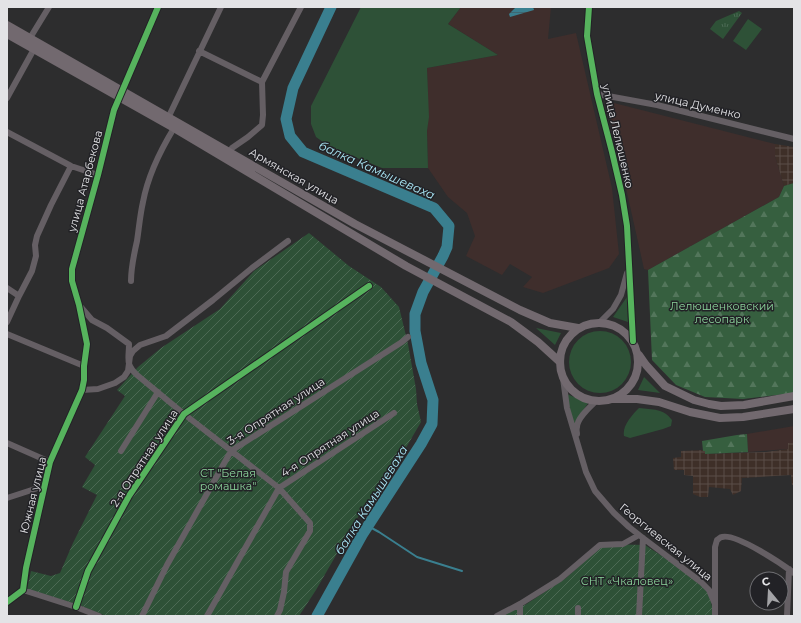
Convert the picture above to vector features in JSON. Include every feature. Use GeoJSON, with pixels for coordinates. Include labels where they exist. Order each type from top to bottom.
{"type":"FeatureCollection","features":[{"type":"Feature","properties":{"kind":"main road","name":"Армянская улица"},"geometry":{"type":"LineString","coordinates":[[7,25],[174,128],[406,266],[511,322],[538,342],[560,362]]}},
{"type":"Feature","properties":{"kind":"main road","name":"Армянская улица"},"geometry":{"type":"LineString","coordinates":[[7,34],[121,94],[168,116],[355,224],[461,280],[520,310],[550,323],[578,328]]}},
{"type":"Feature","properties":{"kind":"main road"},"geometry":{"type":"LineString","coordinates":[[794,396],[744,405],[721,406],[694,400],[665,386],[646,366],[638,354],[633,341],[626,332],[608,323],[600,322],[586,324],[578,328],[570,335],[561,352],[560,362],[563,378],[573,391],[583,397],[596,401],[612,399],[637,399],[659,402],[690,412],[720,418],[743,417],[794,409]]}},
{"type":"Feature","properties":{"kind":"main road"},"geometry":{"type":"LineString","coordinates":[[612,399],[625,392],[634,382],[638,368],[638,354]]}},
{"type":"Feature","properties":{"kind":"street"},"geometry":{"type":"LineString","coordinates":[[30,38],[48,7]]}},
{"type":"Feature","properties":{"kind":"street","name":"улица Атарбекова"},"geometry":{"type":"LineString","coordinates":[[84,366],[87,344],[79,305],[72,281],[72,269],[114,110],[158,7]]}},
{"type":"Feature","properties":{"kind":"street"},"geometry":{"type":"LineString","coordinates":[[168,116],[221,7]]}},
{"type":"Feature","properties":{"kind":"street"},"geometry":{"type":"LineString","coordinates":[[229,152],[262,125],[262,82],[301,7]]}},
{"type":"Feature","properties":{"kind":"street","name":"улица Лелюшенко"},"geometry":{"type":"LineString","coordinates":[[589,7],[587,36],[597,94],[622,195],[626,226],[633,341]]}},
{"type":"Feature","properties":{"kind":"street"},"geometry":{"type":"LineString","coordinates":[[7,98],[34,49]]}},
{"type":"Feature","properties":{"kind":"street"},"geometry":{"type":"LineString","coordinates":[[199,51],[262,82]]}},
{"type":"Feature","properties":{"kind":"street","name":"улица Думенко"},"geometry":{"type":"LineString","coordinates":[[597,94],[657,105],[794,139]]}},
{"type":"Feature","properties":{"kind":"street"},"geometry":{"type":"LineString","coordinates":[[131,281],[142,202],[148,182],[161,150],[174,128]]}},
{"type":"Feature","properties":{"kind":"street"},"geometry":{"type":"LineString","coordinates":[[7,132],[71,166],[98,175]]}},
{"type":"Feature","properties":{"kind":"street"},"geometry":{"type":"LineString","coordinates":[[7,322],[32,271],[36,256],[35,245],[37,236],[71,166]]}},
{"type":"Feature","properties":{"kind":"street"},"geometry":{"type":"LineString","coordinates":[[82,390],[98,389],[114,383],[124,377],[128,371],[130,356],[140,345],[166,336],[288,241]]}},
{"type":"Feature","properties":{"kind":"street"},"geometry":{"type":"LineString","coordinates":[[600,322],[614,309],[621,295],[628,269]]}},
{"type":"Feature","properties":{"kind":"street","name":"2-я Опрятная улица"},"geometry":{"type":"LineString","coordinates":[[76,607],[88,571],[129,496],[184,414],[369,286]]}},
{"type":"Feature","properties":{"kind":"street"},"geometry":{"type":"LineString","coordinates":[[7,288],[19,296]]}},
{"type":"Feature","properties":{"kind":"street"},"geometry":{"type":"LineString","coordinates":[[79,305],[92,320],[107,328],[129,344],[129,365],[137,375],[184,414],[279,488],[310,522],[310,531],[286,572],[284,592],[277,616]]}},
{"type":"Feature","properties":{"kind":"street"},"geometry":{"type":"LineString","coordinates":[[7,334],[84,366]]}},
{"type":"Feature","properties":{"kind":"street","name":"3-я Опрятная улица"},"geometry":{"type":"LineString","coordinates":[[142,616],[167,565],[231,451],[408,337]]}},
{"type":"Feature","properties":{"kind":"street","name":"Южная улица"},"geometry":{"type":"LineString","coordinates":[[23,590],[26,568],[50,462],[82,390],[84,366]]}},
{"type":"Feature","properties":{"kind":"street"},"geometry":{"type":"LineString","coordinates":[[563,378],[567,408],[578,446]]}},
{"type":"Feature","properties":{"kind":"street"},"geometry":{"type":"LineString","coordinates":[[121,452],[158,392]]}},
{"type":"Feature","properties":{"kind":"street"},"geometry":{"type":"LineString","coordinates":[[578,446],[576,427],[578,422],[596,401]]}},
{"type":"Feature","properties":{"kind":"street","name":"4-я Опрятная улица"},"geometry":{"type":"LineString","coordinates":[[207,616],[279,488],[394,413]]}},
{"type":"Feature","properties":{"kind":"street"},"geometry":{"type":"LineString","coordinates":[[7,443],[50,462]]}},
{"type":"Feature","properties":{"kind":"street","name":"Георгиевская улица"},"geometry":{"type":"LineString","coordinates":[[578,446],[586,472],[595,491],[614,513],[641,537],[701,582],[709,590],[715,604]]}},
{"type":"Feature","properties":{"kind":"street","name":"Южная улица"},"geometry":{"type":"LineString","coordinates":[[7,498],[44,486]]}},
{"type":"Feature","properties":{"kind":"street","name":"Георгиевская улица"},"geometry":{"type":"LineString","coordinates":[[715,604],[715,547],[717,540],[722,536],[746,543],[791,571]]}},
{"type":"Feature","properties":{"kind":"street"},"geometry":{"type":"LineString","coordinates":[[497,616],[520,604],[560,579],[600,545],[623,544],[641,537],[639,616]]}},
{"type":"Feature","properties":{"kind":"street"},"geometry":{"type":"LineString","coordinates":[[787,616],[791,571]]}},
{"type":"Feature","properties":{"kind":"street"},"geometry":{"type":"LineString","coordinates":[[7,602],[23,590],[99,616]]}},
{"type":"Feature","properties":{"kind":"street"},"geometry":{"type":"LineString","coordinates":[[520,604],[520,616]]}},
{"type":"Feature","properties":{"kind":"street"},"geometry":{"type":"LineString","coordinates":[[714,616],[715,604]]}},
{"type":"Feature","properties":{"kind":"street"},"geometry":{"type":"LineString","coordinates":[[578,608],[578,616]]}},
{"type":"Feature","properties":{"kind":"shaded area"},"geometry":{"type":"Polygon","coordinates":[[[461,7],[551,7],[548,39],[576,33],[612,188],[619,254],[609,268],[543,293],[523,287],[532,277],[510,264],[502,275],[466,256],[475,236],[467,213],[448,197],[428,168],[427,131],[427,68],[498,55],[448,24],[461,7]]]}},
{"type":"Feature","properties":{"kind":"shaded area"},"geometry":{"type":"Polygon","coordinates":[[[614,103],[775,144],[775,156],[784,186],[779,197],[648,270],[644,269],[608,107],[614,103]]]}},
{"type":"Feature","properties":{"kind":"shaded area"},"geometry":{"type":"Polygon","coordinates":[[[775,144],[794,147],[794,183],[784,186],[775,156],[775,144]]]}},
{"type":"Feature","properties":{"kind":"shaded area"},"geometry":{"type":"Polygon","coordinates":[[[794,426],[794,443],[788,443],[788,449],[748,452],[747,434],[794,426]]]}},
{"type":"Feature","properties":{"kind":"shaded area"},"geometry":{"type":"Polygon","coordinates":[[[788,443],[794,443],[794,485],[792,485],[791,475],[742,478],[741,491],[733,495],[730,489],[709,487],[708,497],[700,497],[693,494],[693,476],[684,475],[684,470],[674,470],[673,458],[681,457],[681,451],[705,450],[706,454],[766,452],[788,449],[788,443]]]}},
{"type":"Feature","properties":{"kind":"green space"},"geometry":{"type":"Polygon","coordinates":[[[361,7],[461,7],[448,24],[498,55],[427,68],[429,117],[427,131],[428,168],[382,168],[330,147],[316,137],[311,124],[311,106],[361,7]]]}},
{"type":"Feature","properties":{"kind":"green space"},"geometry":{"type":"Polygon","coordinates":[[[739,11],[742,13],[723,39],[710,29],[716,21],[739,11]]]}},
{"type":"Feature","properties":{"kind":"green space"},"geometry":{"type":"Polygon","coordinates":[[[748,19],[762,29],[746,50],[733,41],[748,19]]]}},
{"type":"Feature","properties":{"kind":"green space","name":"Лелюшенковский лесопарк"},"geometry":{"type":"Polygon","coordinates":[[[794,183],[794,393],[743,399],[705,397],[676,385],[652,360],[648,270],[779,197],[784,186],[794,183]]]}},
{"type":"Feature","properties":{"kind":"green space","name":"СТ \"Белая ромашка\""},"geometry":{"type":"Polygon","coordinates":[[[309,233],[349,266],[381,287],[399,307],[408,344],[421,422],[380,488],[358,517],[316,590],[299,616],[106,616],[79,605],[27,589],[31,571],[51,576],[60,573],[97,495],[82,487],[95,465],[85,457],[125,396],[117,390],[138,367],[161,348],[220,309],[254,271],[309,233]]]}},
{"type":"Feature","properties":{"kind":"green space"},"geometry":{"type":"Polygon","coordinates":[[[627,297],[628,322],[613,317],[627,297]]]}},
{"type":"Feature","properties":{"kind":"green space"},"geometry":{"type":"Polygon","coordinates":[[[536,328],[561,333],[555,345],[536,328]]]}},
{"type":"Feature","properties":{"kind":"green space"},"geometry":{"type":"Polygon","coordinates":[[[600,331],[612,333],[622,340],[629,350],[631,362],[629,374],[622,384],[612,391],[600,393],[588,391],[578,384],[571,374],[569,362],[571,350],[578,340],[588,333],[600,331]]]}},
{"type":"Feature","properties":{"kind":"green space"},"geometry":{"type":"Polygon","coordinates":[[[644,377],[660,393],[638,390],[644,377]]]}},
{"type":"Feature","properties":{"kind":"green space"},"geometry":{"type":"Polygon","coordinates":[[[567,394],[588,403],[573,427],[567,394]]]}},
{"type":"Feature","properties":{"kind":"green space"},"geometry":{"type":"Polygon","coordinates":[[[639,408],[657,410],[665,413],[672,420],[671,426],[630,438],[624,436],[626,425],[639,408]]]}},
{"type":"Feature","properties":{"kind":"green space"},"geometry":{"type":"Polygon","coordinates":[[[747,434],[748,452],[705,454],[705,451],[703,451],[702,441],[747,434]]]}},
{"type":"Feature","properties":{"kind":"green space","name":"СНТ «Чкаловец»"},"geometry":{"type":"Polygon","coordinates":[[[604,544],[645,545],[702,582],[709,592],[712,616],[500,616],[525,605],[566,578],[604,544]]]}},
{"type":"Feature","properties":{"kind":"water"},"geometry":{"type":"Polygon","coordinates":[[[516,7],[533,7],[534,10],[510,17],[509,14],[516,7]]]}},
{"type":"Feature","properties":{"kind":"waterway","name":"балка Камышеваха"},"geometry":{"type":"LineString","coordinates":[[317,616],[362,535],[421,444],[432,424],[433,400],[421,363],[415,331],[415,314],[423,292],[447,247],[449,226],[434,208],[303,152],[290,136],[286,119],[293,88],[331,7]]}},
{"type":"Feature","properties":{"kind":"waterway"},"geometry":{"type":"LineString","coordinates":[[368,526],[417,557],[462,571]]}},
{"type":"Feature","properties":{"kind":"cycle path"},"geometry":{"type":"LineString","coordinates":[[7,602],[23,590],[26,568],[50,462],[82,390],[87,344],[79,305],[72,281],[72,269],[114,110],[158,7]]}},
{"type":"Feature","properties":{"kind":"cycle path"},"geometry":{"type":"LineString","coordinates":[[589,7],[587,36],[597,94],[622,195],[627,226],[633,341]]}},
{"type":"Feature","properties":{"kind":"cycle path"},"geometry":{"type":"LineString","coordinates":[[76,607],[88,571],[129,496],[184,414],[369,286]]}}]}
